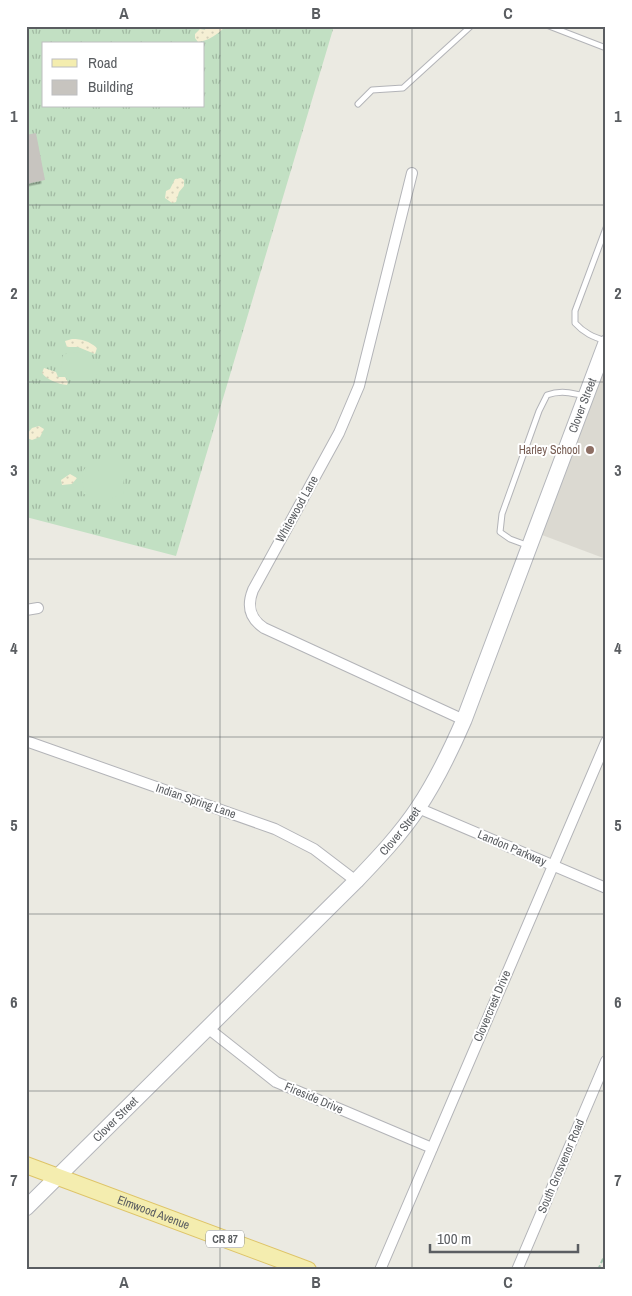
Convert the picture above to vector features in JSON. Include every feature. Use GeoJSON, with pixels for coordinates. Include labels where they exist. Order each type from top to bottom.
{"type":"FeatureCollection","features":[{"type":"Feature","properties":{"kind":"main road","name":"Clover Street"},"geometry":{"type":"LineString","coordinates":[[26,1208],[209,1029],[356,881],[387,848],[418,808],[452,747],[464,720],[606,342]]}},
{"type":"Feature","properties":{"kind":"main road","name":"Elmwood Avenue"},"geometry":{"type":"LineString","coordinates":[[26,1165],[308,1270]]}},
{"type":"Feature","properties":{"kind":"street","name":"Whitewood Lane"},"geometry":{"type":"LineString","coordinates":[[412,173],[358,386],[339,433],[253,590],[249,607],[252,617],[264,628],[464,720]]}},
{"type":"Feature","properties":{"kind":"street"},"geometry":{"type":"LineString","coordinates":[[26,610],[38,608]]}},
{"type":"Feature","properties":{"kind":"street","name":"Indian Spring Lane"},"geometry":{"type":"LineString","coordinates":[[26,741],[275,829],[314,849],[356,881]]}},
{"type":"Feature","properties":{"kind":"street","name":"Clovercrest Drive"},"geometry":{"type":"LineString","coordinates":[[380,1270],[606,742]]}},
{"type":"Feature","properties":{"kind":"street","name":"Landon Parkway"},"geometry":{"type":"LineString","coordinates":[[418,808],[606,888]]}},
{"type":"Feature","properties":{"kind":"street","name":"Fireside Drive"},"geometry":{"type":"LineString","coordinates":[[209,1029],[276,1082],[432,1148]]}},
{"type":"Feature","properties":{"kind":"street","name":"South Grosvenor Road"},"geometry":{"type":"LineString","coordinates":[[517,1270],[606,1061]]}},
{"type":"Feature","properties":{"kind":"lane"},"geometry":{"type":"LineString","coordinates":[[358,104],[372,90],[403,88],[471,26]]}},
{"type":"Feature","properties":{"kind":"lane"},"geometry":{"type":"LineString","coordinates":[[549,26],[606,48]]}},
{"type":"Feature","properties":{"kind":"lane"},"geometry":{"type":"LineString","coordinates":[[606,228],[575,312],[575,323],[582,330],[606,342]]}},
{"type":"Feature","properties":{"kind":"lane"},"geometry":{"type":"LineString","coordinates":[[529,547],[500,532],[502,514],[539,412],[547,396],[557,392],[570,392],[586,396]]}},
{"type":"Feature","properties":{"kind":"path"},"geometry":{"type":"LineString","coordinates":[[598,1270],[606,1252]]}},
{"type":"Feature","properties":{"kind":"shaded area","name":"Harley School"},"geometry":{"type":"Polygon","coordinates":[[[606,365],[606,559],[542,535],[606,365]]]}},
{"type":"Feature","properties":{"kind":"green space"},"geometry":{"type":"Polygon","coordinates":[[[26,26],[334,26],[176,556],[26,517],[26,26]]]}},
{"type":"Feature","properties":{"kind":"green space"},"geometry":{"type":"Polygon","coordinates":[[[71,352],[83,353],[104,366],[89,384],[77,384],[62,369],[63,355],[71,352]]]}},
{"type":"Feature","properties":{"kind":"green space"},"geometry":{"type":"Polygon","coordinates":[[[112,457],[124,469],[123,494],[102,502],[84,494],[82,472],[88,465],[112,457]]]}},
{"type":"Feature","properties":{"kind":"sand"},"geometry":{"type":"Polygon","coordinates":[[[206,26],[225,27],[213,37],[198,42],[195,34],[200,29],[205,30],[206,26]]]}},
{"type":"Feature","properties":{"kind":"sand"},"geometry":{"type":"Polygon","coordinates":[[[181,178],[184,180],[184,186],[179,192],[176,202],[172,203],[165,198],[166,191],[170,189],[175,179],[181,178]]]}},
{"type":"Feature","properties":{"kind":"sand"},"geometry":{"type":"Polygon","coordinates":[[[72,339],[82,340],[91,344],[97,348],[95,354],[78,347],[67,347],[65,341],[72,339]]]}},
{"type":"Feature","properties":{"kind":"sand"},"geometry":{"type":"Polygon","coordinates":[[[44,368],[56,372],[58,377],[65,377],[68,382],[67,385],[56,383],[47,378],[42,373],[44,368]]]}},
{"type":"Feature","properties":{"kind":"sand"},"geometry":{"type":"Polygon","coordinates":[[[39,426],[44,429],[40,437],[32,440],[27,438],[27,434],[32,428],[39,426]]]}},
{"type":"Feature","properties":{"kind":"sand"},"geometry":{"type":"Polygon","coordinates":[[[70,474],[77,478],[72,484],[62,485],[61,480],[70,474]]]}},
{"type":"Feature","properties":{"kind":"building"},"geometry":{"type":"Polygon","coordinates":[[[36,133],[45,180],[26,184],[26,135],[36,133]]]}},
{"type":"Feature","properties":{"kind":"place","name":"Harley School"},"geometry":{"type":"Point","coordinates":[590,450]}}]}
